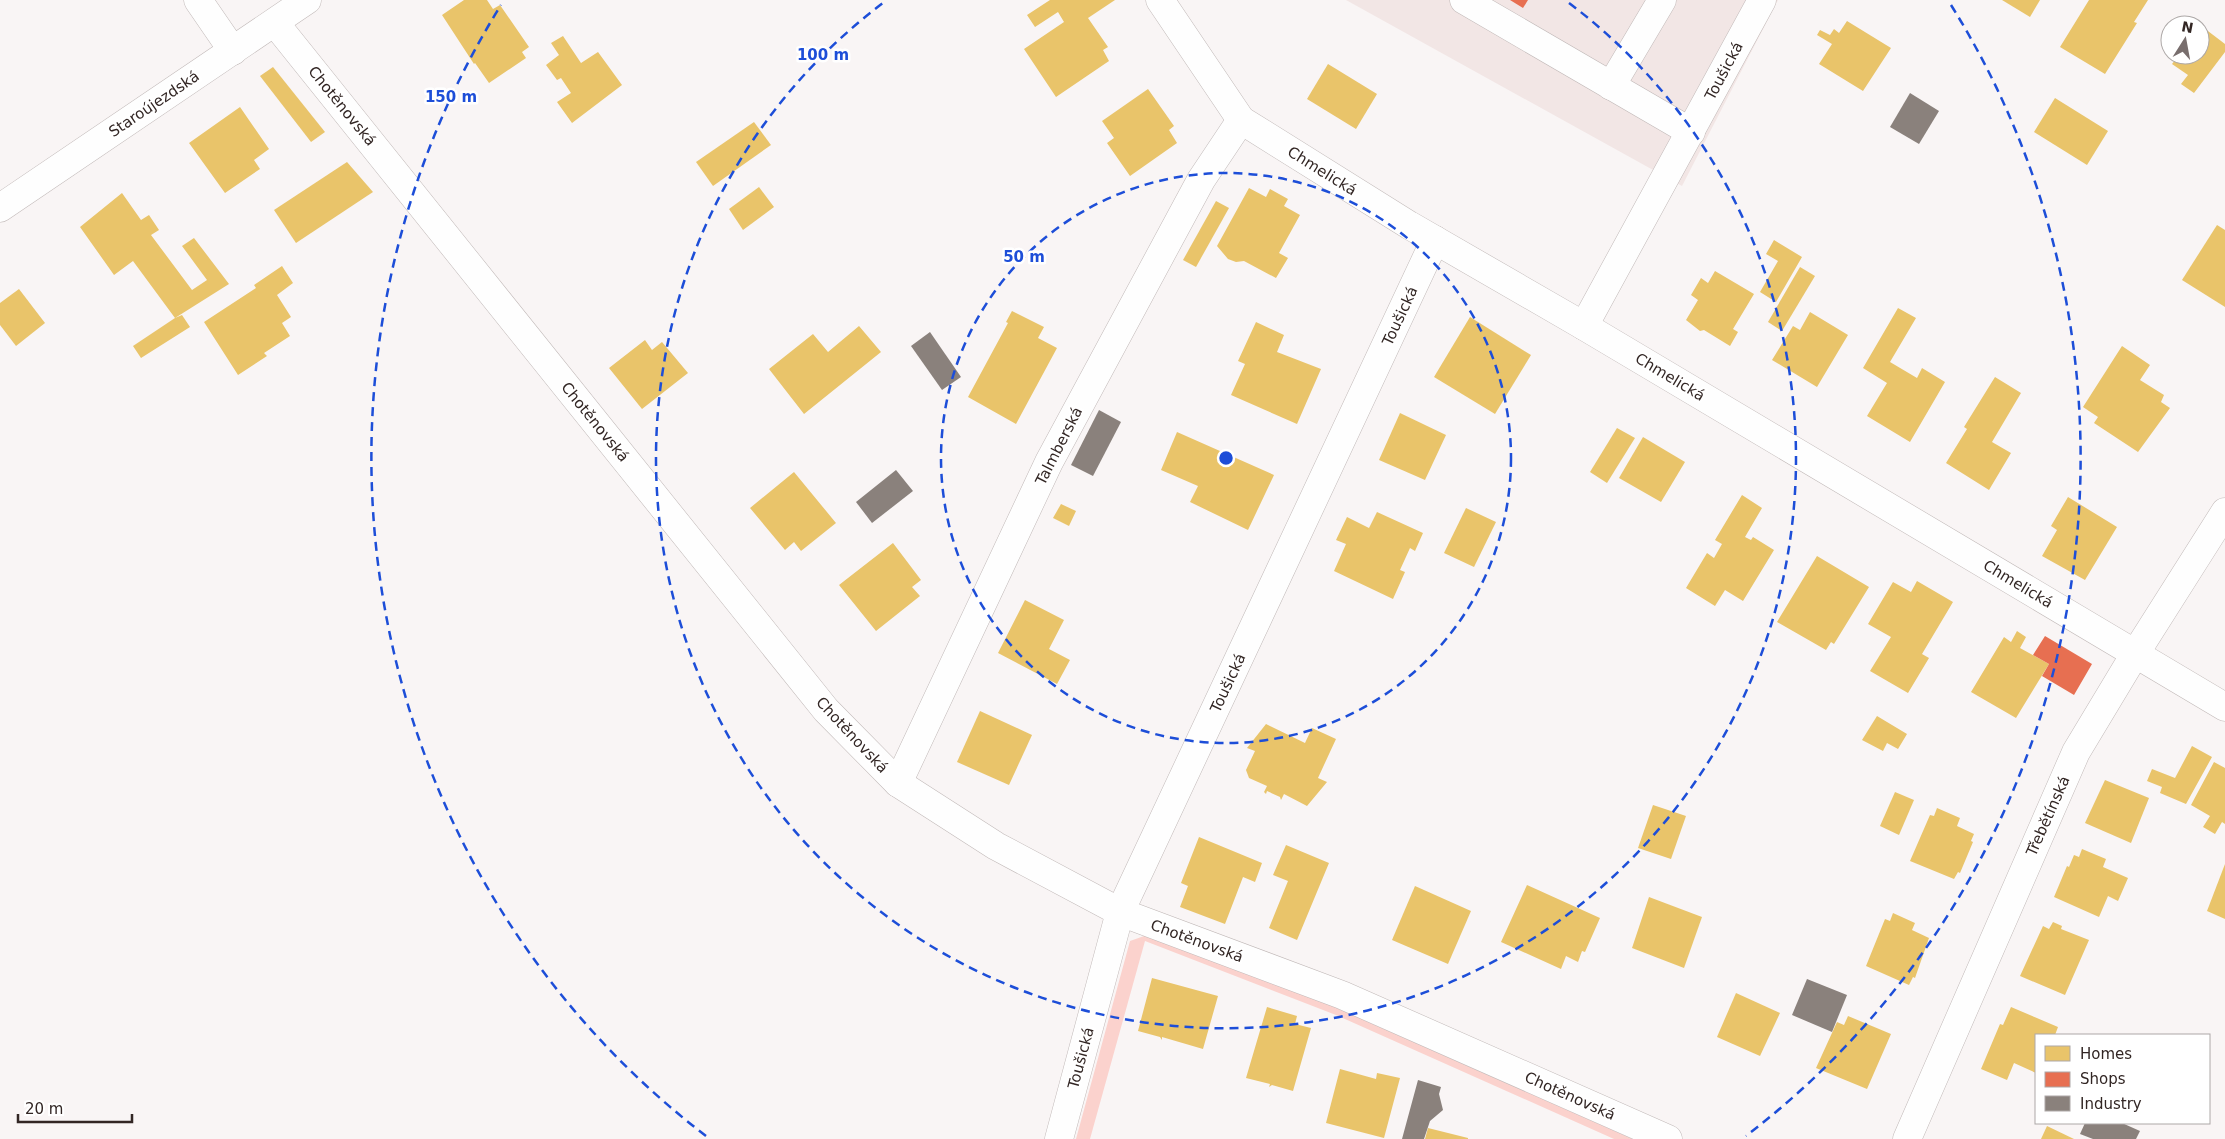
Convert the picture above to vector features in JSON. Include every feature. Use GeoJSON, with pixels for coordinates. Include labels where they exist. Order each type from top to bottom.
{"type":"FeatureCollection","features":[{"type":"Feature","properties":{"kind":"street"},"geometry":{"type":"LineString","coordinates":[[198,0],[232,52]]}},
{"type":"Feature","properties":{"kind":"street","name":"Staroújezdská"},"geometry":{"type":"LineString","coordinates":[[0,208],[307,0]]}},
{"type":"Feature","properties":{"kind":"street","name":"Chmelická"},"geometry":{"type":"LineString","coordinates":[[1160,0],[1241,120],[1435,240],[1584,326],[2225,707]]}},
{"type":"Feature","properties":{"kind":"street"},"geometry":{"type":"LineString","coordinates":[[1464,0],[1691,132]]}},
{"type":"Feature","properties":{"kind":"street"},"geometry":{"type":"LineString","coordinates":[[1611,86],[1662,0]]}},
{"type":"Feature","properties":{"kind":"street","name":"Toušická"},"geometry":{"type":"LineString","coordinates":[[1584,326],[1762,0]]}},
{"type":"Feature","properties":{"kind":"street","name":"Chotěnovská"},"geometry":{"type":"LineString","coordinates":[[275,23],[826,710],[898,783],[996,846],[1120,912],[1342,995],[1668,1139]]}},
{"type":"Feature","properties":{"kind":"street","name":"Talmberská"},"geometry":{"type":"LineString","coordinates":[[898,783],[1049,462],[1201,180],[1241,120]]}},
{"type":"Feature","properties":{"kind":"street","name":"Toušická"},"geometry":{"type":"LineString","coordinates":[[1059,1139],[1120,912],[1435,240]]}},
{"type":"Feature","properties":{"kind":"street","name":"Třebětínská"},"geometry":{"type":"LineString","coordinates":[[1907,1139],[2076,752],[2134,654],[2225,512]]}},
{"type":"Feature","properties":{"kind":"shaded area"},"geometry":{"type":"Polygon","coordinates":[[[1346,0],[1778,0],[1682,186],[1346,0]]]}},
{"type":"Feature","properties":{"kind":"shaded area"},"geometry":{"type":"Polygon","coordinates":[[[1147,935],[1312,997],[1633,1139],[1614,1139],[1336,1015],[1145,941],[1090,1139],[1076,1139],[1130,941],[1147,935]]]}},
{"type":"Feature","properties":{"kind":"building: Homes"},"geometry":{"type":"Polygon","coordinates":[[[464,0],[487,0],[493,9],[500,5],[529,47],[522,52],[526,58],[489,83],[474,64],[442,15],[464,0]]]}},
{"type":"Feature","properties":{"kind":"building: Homes"},"geometry":{"type":"Polygon","coordinates":[[[1050,0],[1115,0],[1088,18],[1108,47],[1103,50],[1109,61],[1056,97],[1024,49],[1064,22],[1058,12],[1035,27],[1027,15],[1050,0]]]}},
{"type":"Feature","properties":{"kind":"building: Homes"},"geometry":{"type":"Polygon","coordinates":[[[2002,0],[2040,0],[2030,17],[2002,0]]]}},
{"type":"Feature","properties":{"kind":"building: Homes"},"geometry":{"type":"Polygon","coordinates":[[[2089,0],[2148,0],[2134,22],[2137,23],[2105,74],[2060,47],[2089,0]]]}},
{"type":"Feature","properties":{"kind":"building: Homes"},"geometry":{"type":"Polygon","coordinates":[[[1847,21],[1891,48],[1863,91],[1819,64],[1832,44],[1817,35],[1820,30],[1830,35],[1834,29],[1839,33],[1847,21]]]}},
{"type":"Feature","properties":{"kind":"building: Homes"},"geometry":{"type":"Polygon","coordinates":[[[2210,33],[2225,44],[2225,52],[2194,93],[2181,84],[2188,75],[2173,65],[2210,65],[2210,33]]]}},
{"type":"Feature","properties":{"kind":"building: Homes"},"geometry":{"type":"Polygon","coordinates":[[[563,36],[581,63],[598,52],[622,85],[572,123],[557,102],[571,93],[561,78],[557,80],[546,65],[559,55],[551,43],[563,36]]]}},
{"type":"Feature","properties":{"kind":"building: Homes"},"geometry":{"type":"Polygon","coordinates":[[[1328,64],[1377,94],[1356,129],[1307,99],[1328,64]]]}},
{"type":"Feature","properties":{"kind":"building: Homes"},"geometry":{"type":"Polygon","coordinates":[[[273,67],[325,132],[311,142],[260,76],[273,67]]]}},
{"type":"Feature","properties":{"kind":"building: Homes"},"geometry":{"type":"Polygon","coordinates":[[[1148,89],[1174,126],[1169,130],[1177,143],[1130,176],[1107,143],[1114,138],[1102,121],[1148,89]]]}},
{"type":"Feature","properties":{"kind":"building: Homes"},"geometry":{"type":"Polygon","coordinates":[[[2055,98],[2108,131],[2087,165],[2034,132],[2055,98]]]}},
{"type":"Feature","properties":{"kind":"building: Homes"},"geometry":{"type":"Polygon","coordinates":[[[240,107],[269,149],[254,160],[260,169],[225,193],[189,143],[240,107]]]}},
{"type":"Feature","properties":{"kind":"building: Homes"},"geometry":{"type":"Polygon","coordinates":[[[754,122],[771,145],[713,186],[696,162],[754,122]]]}},
{"type":"Feature","properties":{"kind":"building: Homes"},"geometry":{"type":"Polygon","coordinates":[[[347,162],[373,192],[296,243],[274,210],[347,162]]]}},
{"type":"Feature","properties":{"kind":"building: Homes"},"geometry":{"type":"Polygon","coordinates":[[[759,187],[774,207],[743,230],[729,209],[759,187]]]}},
{"type":"Feature","properties":{"kind":"building: Homes"},"geometry":{"type":"Polygon","coordinates":[[[1249,188],[1266,197],[1270,189],[1288,199],[1284,206],[1300,215],[1279,253],[1288,258],[1276,278],[1244,261],[1236,262],[1228,259],[1217,246],[1249,188]]]}},
{"type":"Feature","properties":{"kind":"building: Homes"},"geometry":{"type":"Polygon","coordinates":[[[122,193],[141,220],[149,215],[159,230],[151,235],[192,290],[207,280],[182,246],[194,238],[229,284],[175,318],[133,261],[114,275],[80,227],[122,193]]]}},
{"type":"Feature","properties":{"kind":"building: Homes"},"geometry":{"type":"Polygon","coordinates":[[[1216,201],[1229,208],[1196,267],[1183,260],[1216,201]]]}},
{"type":"Feature","properties":{"kind":"building: Homes"},"geometry":{"type":"Polygon","coordinates":[[[2217,225],[2225,230],[2225,307],[2182,280],[2217,225]]]}},
{"type":"Feature","properties":{"kind":"building: Homes"},"geometry":{"type":"Polygon","coordinates":[[[1774,240],[1802,257],[1776,302],[1760,292],[1778,261],[1766,254],[1774,240]]]}},
{"type":"Feature","properties":{"kind":"building: Homes"},"geometry":{"type":"Polygon","coordinates":[[[282,266],[293,283],[277,295],[291,317],[282,323],[290,336],[264,353],[267,356],[238,375],[204,322],[256,288],[254,285],[282,266]]]}},
{"type":"Feature","properties":{"kind":"building: Homes"},"geometry":{"type":"Polygon","coordinates":[[[1800,267],[1815,276],[1782,331],[1768,322],[1800,267]]]}},
{"type":"Feature","properties":{"kind":"building: Homes"},"geometry":{"type":"Polygon","coordinates":[[[1715,271],[1754,294],[1733,329],[1738,332],[1730,346],[1704,330],[1700,331],[1686,320],[1698,300],[1691,295],[1701,278],[1708,283],[1715,271]]]}},
{"type":"Feature","properties":{"kind":"building: Homes"},"geometry":{"type":"Polygon","coordinates":[[[19,289],[45,323],[16,346],[0,325],[0,303],[19,289]]]}},
{"type":"Feature","properties":{"kind":"building: Homes"},"geometry":{"type":"Polygon","coordinates":[[[1898,308],[1916,318],[1890,362],[1917,378],[1922,368],[1945,382],[1910,442],[1867,416],[1887,383],[1863,368],[1898,308]]]}},
{"type":"Feature","properties":{"kind":"building: Homes"},"geometry":{"type":"Polygon","coordinates":[[[1012,311],[1044,327],[1038,338],[1057,348],[1016,424],[968,397],[1008,323],[1006,322],[1012,311]]]}},
{"type":"Feature","properties":{"kind":"building: Homes"},"geometry":{"type":"Polygon","coordinates":[[[1810,312],[1848,335],[1817,387],[1772,360],[1793,326],[1800,330],[1810,312]]]}},
{"type":"Feature","properties":{"kind":"building: Homes"},"geometry":{"type":"Polygon","coordinates":[[[182,315],[190,327],[141,358],[133,346],[182,315]]]}},
{"type":"Feature","properties":{"kind":"building: Homes"},"geometry":{"type":"Polygon","coordinates":[[[1470,317],[1531,355],[1495,414],[1434,377],[1470,317]]]}},
{"type":"Feature","properties":{"kind":"building: Homes"},"geometry":{"type":"Polygon","coordinates":[[[1256,322],[1284,335],[1277,352],[1321,369],[1297,424],[1231,395],[1245,364],[1238,361],[1256,322]]]}},
{"type":"Feature","properties":{"kind":"building: Homes"},"geometry":{"type":"Polygon","coordinates":[[[859,326],[881,352],[804,414],[769,369],[813,334],[828,352],[859,326]]]}},
{"type":"Feature","properties":{"kind":"building: Homes"},"geometry":{"type":"Polygon","coordinates":[[[645,340],[652,350],[662,342],[688,373],[642,409],[609,368],[645,340]]]}},
{"type":"Feature","properties":{"kind":"building: Homes"},"geometry":{"type":"Polygon","coordinates":[[[2122,346],[2150,365],[2140,380],[2164,395],[2161,402],[2170,408],[2138,452],[2094,423],[2098,417],[2083,407],[2122,346]]]}},
{"type":"Feature","properties":{"kind":"building: Homes"},"geometry":{"type":"Polygon","coordinates":[[[1995,377],[2021,393],[1992,442],[2011,453],[1989,490],[1946,463],[1967,429],[1964,427],[1995,377]]]}},
{"type":"Feature","properties":{"kind":"building: Homes"},"geometry":{"type":"Polygon","coordinates":[[[1400,413],[1446,435],[1425,480],[1379,460],[1400,413]]]}},
{"type":"Feature","properties":{"kind":"building: Homes"},"geometry":{"type":"Polygon","coordinates":[[[1617,428],[1635,438],[1607,483],[1590,472],[1617,428]]]}},
{"type":"Feature","properties":{"kind":"building: Homes"},"geometry":{"type":"Polygon","coordinates":[[[1177,432],[1274,475],[1248,530],[1190,502],[1198,486],[1161,470],[1177,432]]]}},
{"type":"Feature","properties":{"kind":"building: Homes"},"geometry":{"type":"Polygon","coordinates":[[[1643,437],[1685,462],[1661,502],[1619,478],[1643,437]]]}},
{"type":"Feature","properties":{"kind":"building: Homes"},"geometry":{"type":"Polygon","coordinates":[[[794,472],[836,523],[801,551],[794,542],[785,550],[750,508],[794,472]]]}},
{"type":"Feature","properties":{"kind":"building: Homes"},"geometry":{"type":"Polygon","coordinates":[[[1742,495],[1762,508],[1745,537],[1751,540],[1753,537],[1774,550],[1743,601],[1725,590],[1715,606],[1686,588],[1707,553],[1714,558],[1722,544],[1715,540],[1742,495]]]}},
{"type":"Feature","properties":{"kind":"building: Homes"},"geometry":{"type":"Polygon","coordinates":[[[2068,497],[2117,527],[2085,580],[2042,556],[2057,530],[2051,526],[2068,497]]]}},
{"type":"Feature","properties":{"kind":"building: Homes"},"geometry":{"type":"Polygon","coordinates":[[[1061,504],[1076,511],[1069,526],[1053,518],[1061,504]]]}},
{"type":"Feature","properties":{"kind":"building: Homes"},"geometry":{"type":"Polygon","coordinates":[[[1466,508],[1496,522],[1474,567],[1444,553],[1466,508]]]}},
{"type":"Feature","properties":{"kind":"building: Homes"},"geometry":{"type":"Polygon","coordinates":[[[1377,512],[1423,533],[1415,551],[1410,548],[1400,570],[1405,572],[1393,599],[1334,571],[1346,544],[1336,540],[1347,517],[1369,528],[1377,512]]]}},
{"type":"Feature","properties":{"kind":"building: Homes"},"geometry":{"type":"Polygon","coordinates":[[[893,543],[921,580],[912,587],[920,596],[876,631],[839,585],[893,543]]]}},
{"type":"Feature","properties":{"kind":"building: Homes"},"geometry":{"type":"Polygon","coordinates":[[[1817,556],[1869,587],[1834,644],[1831,642],[1826,650],[1777,622],[1817,556]]]}},
{"type":"Feature","properties":{"kind":"building: Homes"},"geometry":{"type":"Polygon","coordinates":[[[1917,581],[1953,602],[1922,654],[1929,658],[1908,693],[1870,671],[1891,637],[1868,624],[1893,582],[1911,592],[1917,581]]]}},
{"type":"Feature","properties":{"kind":"building: Homes"},"geometry":{"type":"Polygon","coordinates":[[[1025,600],[1064,620],[1049,649],[1070,660],[1057,684],[998,653],[1025,600]]]}},
{"type":"Feature","properties":{"kind":"building: Homes"},"geometry":{"type":"Polygon","coordinates":[[[2017,631],[2026,637],[2020,648],[2049,664],[2016,718],[1971,692],[2004,637],[2011,642],[2017,631]]]}},
{"type":"Feature","properties":{"kind":"building: Homes"},"geometry":{"type":"Polygon","coordinates":[[[980,711],[1032,735],[1009,785],[957,762],[980,711]]]}},
{"type":"Feature","properties":{"kind":"building: Homes"},"geometry":{"type":"Polygon","coordinates":[[[1877,716],[1907,734],[1898,749],[1887,743],[1883,751],[1862,740],[1877,716]]]}},
{"type":"Feature","properties":{"kind":"building: Homes"},"geometry":{"type":"Polygon","coordinates":[[[1266,724],[1305,743],[1312,728],[1336,739],[1318,778],[1327,782],[1307,806],[1284,794],[1281,800],[1280,797],[1267,791],[1266,794],[1264,792],[1267,786],[1249,778],[1246,770],[1255,751],[1247,748],[1266,724]]]}},
{"type":"Feature","properties":{"kind":"building: Homes"},"geometry":{"type":"Polygon","coordinates":[[[2192,746],[2212,757],[2186,804],[2160,793],[2162,787],[2147,781],[2152,769],[2175,778],[2192,746]]]}},
{"type":"Feature","properties":{"kind":"building: Homes"},"geometry":{"type":"Polygon","coordinates":[[[2214,762],[2225,768],[2225,824],[2222,822],[2215,834],[2203,827],[2210,816],[2191,805],[2214,762]]]}},
{"type":"Feature","properties":{"kind":"building: Homes"},"geometry":{"type":"Polygon","coordinates":[[[2105,780],[2149,798],[2131,843],[2085,823],[2105,780]]]}},
{"type":"Feature","properties":{"kind":"building: Homes"},"geometry":{"type":"Polygon","coordinates":[[[1895,792],[1914,800],[1899,835],[1880,826],[1895,792]]]}},
{"type":"Feature","properties":{"kind":"building: Homes"},"geometry":{"type":"Polygon","coordinates":[[[1653,805],[1686,816],[1671,859],[1638,848],[1653,805]]]}},
{"type":"Feature","properties":{"kind":"building: Homes"},"geometry":{"type":"Polygon","coordinates":[[[1937,808],[1960,818],[1957,826],[1974,834],[1971,841],[1973,842],[1960,873],[1958,872],[1954,879],[1910,861],[1930,815],[1934,816],[1937,808]]]}},
{"type":"Feature","properties":{"kind":"building: Homes"},"geometry":{"type":"Polygon","coordinates":[[[1199,837],[1262,863],[1255,882],[1243,877],[1225,924],[1180,907],[1188,886],[1181,883],[1199,837]]]}},
{"type":"Feature","properties":{"kind":"building: Homes"},"geometry":{"type":"Polygon","coordinates":[[[1286,845],[1329,863],[1297,940],[1269,928],[1288,881],[1273,875],[1286,845]]]}},
{"type":"Feature","properties":{"kind":"building: Homes"},"geometry":{"type":"Polygon","coordinates":[[[2082,849],[2106,859],[2103,867],[2128,878],[2118,901],[2108,896],[2099,917],[2054,897],[2067,866],[2069,867],[2074,855],[2079,857],[2082,849]]]}},
{"type":"Feature","properties":{"kind":"building: Homes"},"geometry":{"type":"Polygon","coordinates":[[[2225,864],[2225,919],[2207,911],[2225,864]]]}},
{"type":"Feature","properties":{"kind":"building: Homes"},"geometry":{"type":"Polygon","coordinates":[[[1527,885],[1600,918],[1585,952],[1582,951],[1578,962],[1566,956],[1561,969],[1501,942],[1527,885]]]}},
{"type":"Feature","properties":{"kind":"building: Homes"},"geometry":{"type":"Polygon","coordinates":[[[1415,886],[1471,911],[1448,964],[1392,940],[1415,886]]]}},
{"type":"Feature","properties":{"kind":"building: Homes"},"geometry":{"type":"Polygon","coordinates":[[[1649,897],[1702,917],[1684,968],[1632,948],[1649,897]]]}},
{"type":"Feature","properties":{"kind":"building: Homes"},"geometry":{"type":"Polygon","coordinates":[[[1893,913],[1915,923],[1912,930],[1929,938],[1915,978],[1913,977],[1909,985],[1866,966],[1885,919],[1890,921],[1893,913]]]}},
{"type":"Feature","properties":{"kind":"building: Homes"},"geometry":{"type":"Polygon","coordinates":[[[2053,922],[2062,926],[2061,929],[2089,940],[2065,995],[2020,976],[2043,926],[2049,929],[2053,922]]]}},
{"type":"Feature","properties":{"kind":"building: Homes"},"geometry":{"type":"Polygon","coordinates":[[[1152,978],[1218,996],[1203,1049],[1162,1037],[1162,1040],[1160,1037],[1138,1031],[1152,978]]]}},
{"type":"Feature","properties":{"kind":"building: Homes"},"geometry":{"type":"Polygon","coordinates":[[[1736,993],[1780,1013],[1760,1056],[1717,1037],[1736,993]]]}},
{"type":"Feature","properties":{"kind":"building: Homes"},"geometry":{"type":"Polygon","coordinates":[[[1267,1007],[1297,1016],[1295,1024],[1311,1028],[1293,1091],[1272,1085],[1269,1087],[1270,1084],[1246,1078],[1267,1007]]]}},
{"type":"Feature","properties":{"kind":"building: Homes"},"geometry":{"type":"Polygon","coordinates":[[[2011,1007],[2058,1027],[2055,1034],[2035,1034],[2035,1073],[2014,1063],[2007,1080],[1981,1069],[2000,1024],[2003,1025],[2011,1007]]]}},
{"type":"Feature","properties":{"kind":"building: Homes"},"geometry":{"type":"Polygon","coordinates":[[[1848,1016],[1891,1034],[1867,1089],[1816,1068],[1837,1022],[1844,1025],[1848,1016]]]}},
{"type":"Feature","properties":{"kind":"building: Homes"},"geometry":{"type":"Polygon","coordinates":[[[1340,1069],[1376,1079],[1377,1073],[1400,1078],[1384,1138],[1326,1123],[1340,1069]]]}},
{"type":"Feature","properties":{"kind":"building: Homes"},"geometry":{"type":"Polygon","coordinates":[[[2047,1126],[2074,1139],[2041,1139],[2047,1126]]]}},
{"type":"Feature","properties":{"kind":"building: Homes"},"geometry":{"type":"Polygon","coordinates":[[[1428,1128],[1468,1138],[1468,1139],[1425,1139],[1428,1128]]]}},
{"type":"Feature","properties":{"kind":"building: Shops"},"geometry":{"type":"Polygon","coordinates":[[[1510,0],[1528,0],[1523,8],[1510,0]]]}},
{"type":"Feature","properties":{"kind":"building: Shops"},"geometry":{"type":"Polygon","coordinates":[[[2045,636],[2092,664],[2074,695],[2042,676],[2049,664],[2033,655],[2045,636]]]}},
{"type":"Feature","properties":{"kind":"building: Industry"},"geometry":{"type":"Polygon","coordinates":[[[1910,93],[1939,111],[1919,144],[1890,127],[1910,93]]]}},
{"type":"Feature","properties":{"kind":"building: Industry"},"geometry":{"type":"Polygon","coordinates":[[[930,332],[961,377],[942,390],[911,346],[930,332]]]}},
{"type":"Feature","properties":{"kind":"building: Industry"},"geometry":{"type":"Polygon","coordinates":[[[1099,410],[1121,422],[1093,476],[1071,465],[1099,410]]]}},
{"type":"Feature","properties":{"kind":"building: Industry"},"geometry":{"type":"Polygon","coordinates":[[[896,470],[913,491],[872,523],[856,502],[896,470]]]}},
{"type":"Feature","properties":{"kind":"building: Industry"},"geometry":{"type":"Polygon","coordinates":[[[1807,979],[1847,995],[1832,1032],[1792,1015],[1807,979]]]}},
{"type":"Feature","properties":{"kind":"building: Industry"},"geometry":{"type":"Polygon","coordinates":[[[1418,1080],[1441,1087],[1439,1094],[1443,1110],[1430,1121],[1424,1139],[1402,1139],[1418,1080]]]}},
{"type":"Feature","properties":{"kind":"building: Industry"},"geometry":{"type":"Polygon","coordinates":[[[2085,1124],[2124,1124],[2140,1131],[2136,1139],[2093,1139],[2080,1134],[2085,1124]]]}}]}
